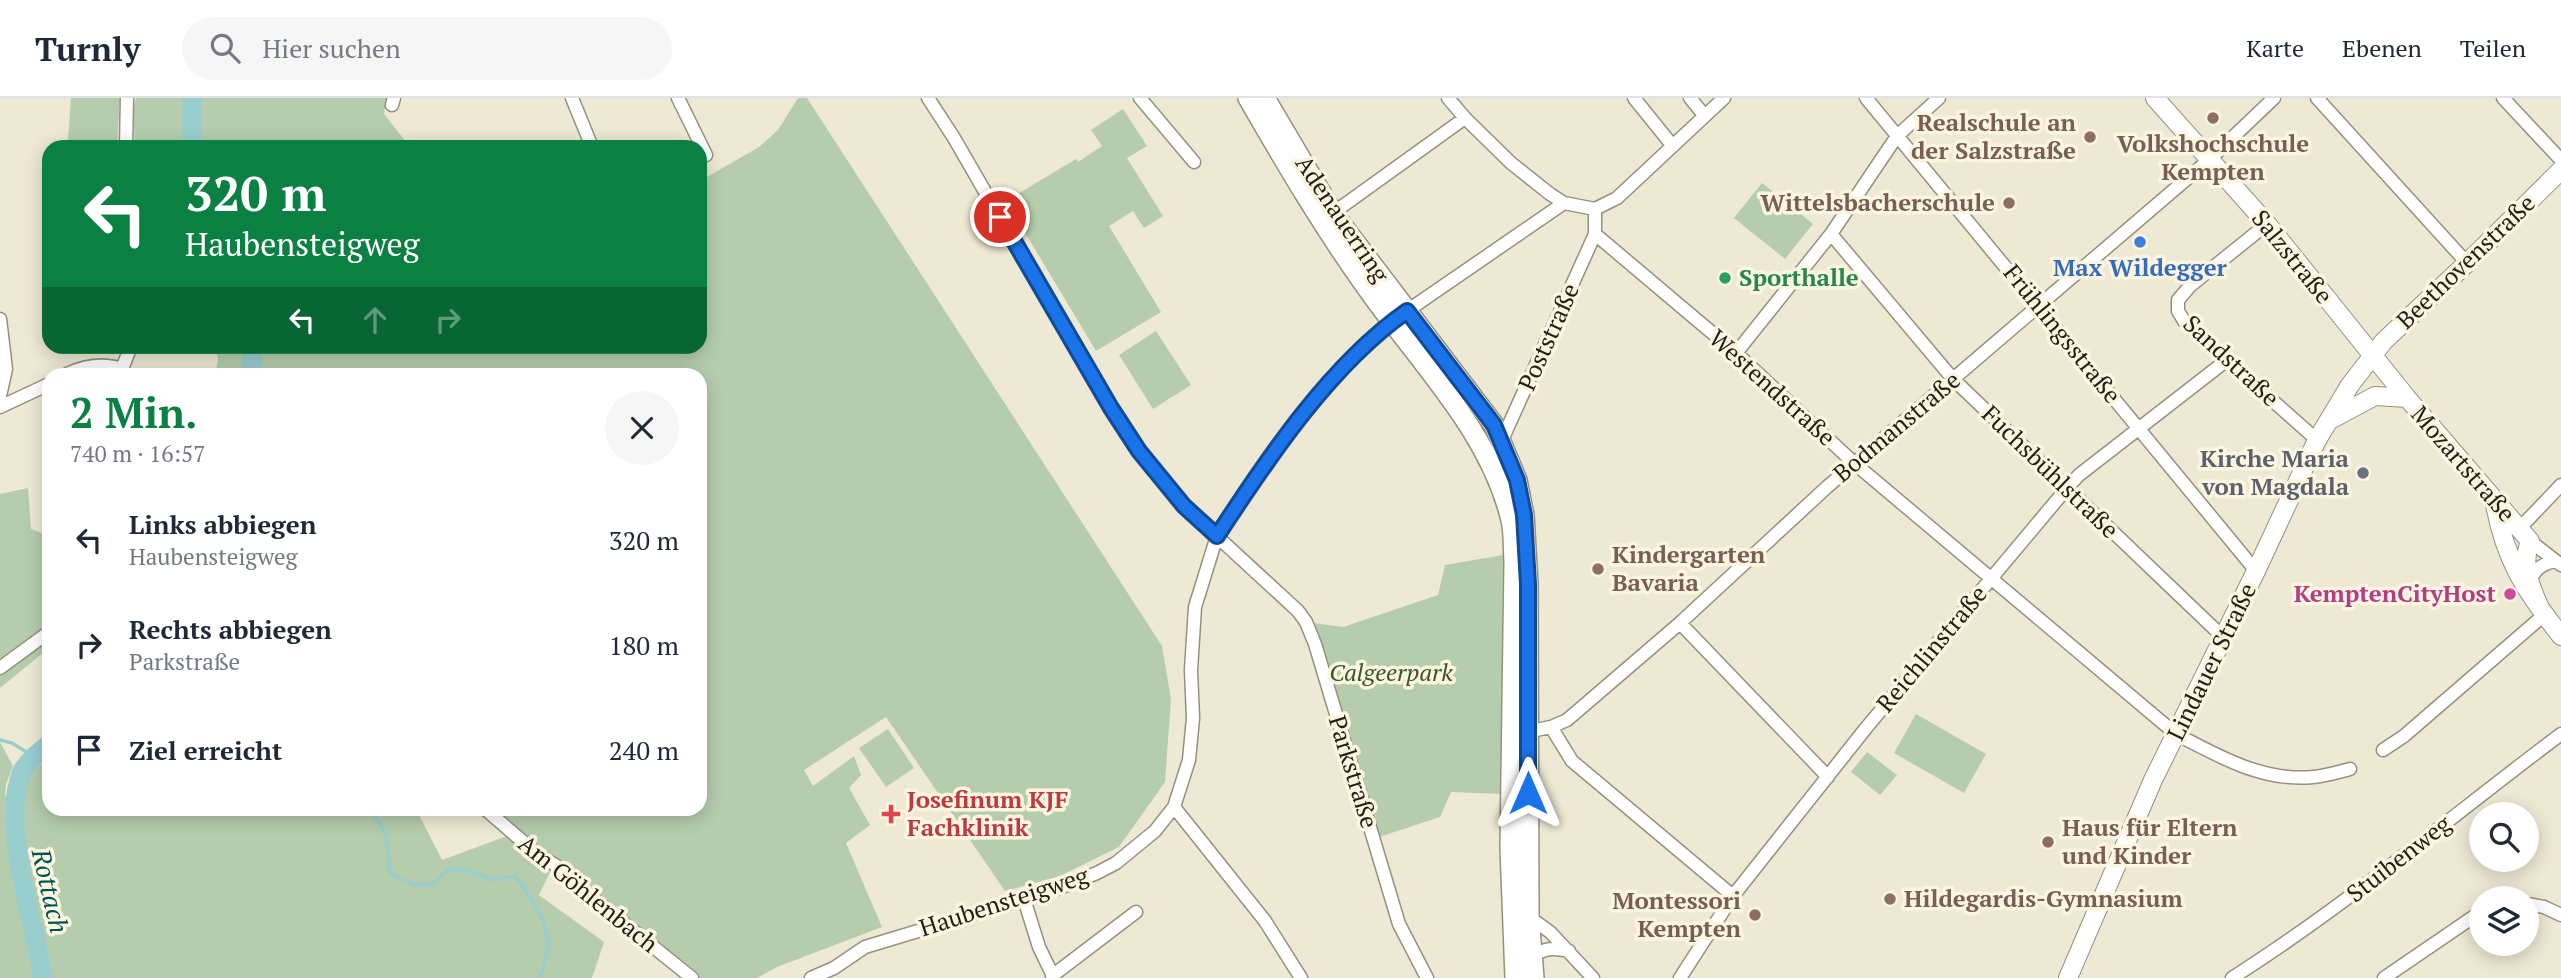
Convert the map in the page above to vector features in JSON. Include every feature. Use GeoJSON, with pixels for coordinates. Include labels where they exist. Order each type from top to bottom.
{"type":"FeatureCollection","features":[{"type":"Feature","properties":{"kind":"main road","name":"Adenauerring"},"geometry":{"type":"LineString","coordinates":[[1248,98],[1322,222],[1399,317],[1478,403],[1502,440],[1517,480],[1527,540],[1519,733],[1510,848],[1532,968]]}},
{"type":"Feature","properties":{"kind":"main road","name":"Adenauerring"},"geometry":{"type":"LineString","coordinates":[[1265,98],[1333,213],[1478,442],[1495,474],[1511,521],[1519,733],[1530,895],[1521,915],[1515,978]]}},
{"type":"Feature","properties":{"kind":"street"},"geometry":{"type":"LineString","coordinates":[[126,140],[127,98]]}},
{"type":"Feature","properties":{"kind":"street"},"geometry":{"type":"LineString","coordinates":[[572,98],[589,140]]}},
{"type":"Feature","properties":{"kind":"street"},"geometry":{"type":"LineString","coordinates":[[678,98],[699,140]]}},
{"type":"Feature","properties":{"kind":"street","name":"Parkstraße"},"geometry":{"type":"LineString","coordinates":[[928,98],[1139,451],[1184,506],[1298,611],[1306,622],[1315,644],[1398,924],[1427,978]]}},
{"type":"Feature","properties":{"kind":"street"},"geometry":{"type":"LineString","coordinates":[[1140,98],[1194,162]]}},
{"type":"Feature","properties":{"kind":"street"},"geometry":{"type":"LineString","coordinates":[[1448,98],[1511,163],[1564,203],[1595,209],[1617,198],[1724,98]]}},
{"type":"Feature","properties":{"kind":"street"},"geometry":{"type":"LineString","coordinates":[[1634,98],[1672,145]]}},
{"type":"Feature","properties":{"kind":"street"},"geometry":{"type":"LineString","coordinates":[[1690,98],[1704,115]]}},
{"type":"Feature","properties":{"kind":"street","name":"Frühlingsstraße"},"geometry":{"type":"LineString","coordinates":[[1866,98],[2256,571]]}},
{"type":"Feature","properties":{"kind":"street"},"geometry":{"type":"LineString","coordinates":[[1735,353],[1831,234],[1897,136],[1939,98]]}},
{"type":"Feature","properties":{"kind":"street","name":"Salzstraße"},"geometry":{"type":"LineString","coordinates":[[2155,98],[2267,225],[2372,354]]}},
{"type":"Feature","properties":{"kind":"street","name":"Bodmanstraße"},"geometry":{"type":"LineString","coordinates":[[1519,733],[1551,727],[1567,720],[1679,623],[1854,463],[2210,159],[2274,98]]}},
{"type":"Feature","properties":{"kind":"street"},"geometry":{"type":"LineString","coordinates":[[2317,98],[2468,263]]}},
{"type":"Feature","properties":{"kind":"street"},"geometry":{"type":"LineString","coordinates":[[2503,98],[2561,160]]}},
{"type":"Feature","properties":{"kind":"street"},"geometry":{"type":"LineString","coordinates":[[1333,213],[1465,118]]}},
{"type":"Feature","properties":{"kind":"street","name":"Beethovenstraße"},"geometry":{"type":"LineString","coordinates":[[2372,354],[2561,170]]}},
{"type":"Feature","properties":{"kind":"street","name":"Haubensteigweg"},"geometry":{"type":"LineString","coordinates":[[816,977],[865,947],[1057,889],[1116,863],[1155,831],[1174,807],[1189,760],[1193,718],[1191,670],[1195,607],[1217,536],[1303,414],[1364,345],[1399,317],[1564,203]]}},
{"type":"Feature","properties":{"kind":"street"},"geometry":{"type":"LineString","coordinates":[[1595,209],[1595,234]]}},
{"type":"Feature","properties":{"kind":"street","name":"Sandstraße"},"geometry":{"type":"LineString","coordinates":[[2267,225],[2190,286],[2178,300],[2178,311],[2184,320],[2227,360],[2317,440]]}},
{"type":"Feature","properties":{"kind":"street","name":"Westendstraße"},"geometry":{"type":"LineString","coordinates":[[1595,234],[1735,353],[1854,463],[2176,734],[2229,762],[2276,775],[2313,778],[2350,769]]}},
{"type":"Feature","properties":{"kind":"street","name":"Poststraße"},"geometry":{"type":"LineString","coordinates":[[1502,440],[1595,234]]}},
{"type":"Feature","properties":{"kind":"street","name":"Fuchsbühlstraße"},"geometry":{"type":"LineString","coordinates":[[1831,234],[1953,379],[2224,638]]}},
{"type":"Feature","properties":{"kind":"street"},"geometry":{"type":"LineString","coordinates":[[0,319],[6,369],[0,396]]}},
{"type":"Feature","properties":{"kind":"street","name":"Mozartstraße"},"geometry":{"type":"LineString","coordinates":[[2372,354],[2525,535],[2557,563]]}},
{"type":"Feature","properties":{"kind":"street","name":"Lindauer Straße"},"geometry":{"type":"LineString","coordinates":[[2068,978],[2153,780],[2224,638],[2317,440],[2372,354]]}},
{"type":"Feature","properties":{"kind":"street","name":"Reichlinstraße"},"geometry":{"type":"LineString","coordinates":[[1680,978],[1733,896],[1866,728],[2067,488],[2079,475],[2227,360]]}},
{"type":"Feature","properties":{"kind":"street"},"geometry":{"type":"LineString","coordinates":[[87,368],[116,368]]}},
{"type":"Feature","properties":{"kind":"street"},"geometry":{"type":"LineString","coordinates":[[0,407],[42,387]]}},
{"type":"Feature","properties":{"kind":"street"},"geometry":{"type":"LineString","coordinates":[[2328,422],[2375,396],[2407,398]]}},
{"type":"Feature","properties":{"kind":"street"},"geometry":{"type":"LineString","coordinates":[[2542,611],[2529,583],[2525,535],[2561,485]]}},
{"type":"Feature","properties":{"kind":"street"},"geometry":{"type":"LineString","coordinates":[[2494,499],[2497,521],[2512,563],[2522,583],[2561,636]]}},
{"type":"Feature","properties":{"kind":"street"},"geometry":{"type":"LineString","coordinates":[[2529,583],[2535,570],[2542,564],[2557,563]]}},
{"type":"Feature","properties":{"kind":"street"},"geometry":{"type":"LineString","coordinates":[[2383,750],[2404,736],[2542,611]]}},
{"type":"Feature","properties":{"kind":"street"},"geometry":{"type":"LineString","coordinates":[[1679,623],[1828,777]]}},
{"type":"Feature","properties":{"kind":"street"},"geometry":{"type":"LineString","coordinates":[[0,668],[42,637]]}},
{"type":"Feature","properties":{"kind":"street"},"geometry":{"type":"LineString","coordinates":[[1551,727],[1572,761],[1733,896]]}},
{"type":"Feature","properties":{"kind":"street","name":"Stuibenweg"},"geometry":{"type":"LineString","coordinates":[[2232,978],[2308,928],[2561,734]]}},
{"type":"Feature","properties":{"kind":"street"},"geometry":{"type":"LineString","coordinates":[[1174,807],[1265,921],[1301,978]]}},
{"type":"Feature","properties":{"kind":"street","name":"Am Göhlenbach"},"geometry":{"type":"LineString","coordinates":[[494,816],[692,978]]}},
{"type":"Feature","properties":{"kind":"street"},"geometry":{"type":"LineString","coordinates":[[1530,895],[1550,932]]}},
{"type":"Feature","properties":{"kind":"street"},"geometry":{"type":"LineString","coordinates":[[1024,899],[1039,947],[1053,977],[1136,912]]}},
{"type":"Feature","properties":{"kind":"street"},"geometry":{"type":"LineString","coordinates":[[2539,906],[2561,915]]}},
{"type":"Feature","properties":{"kind":"street"},"geometry":{"type":"LineString","coordinates":[[1521,915],[1550,932],[1593,978]]}},
{"type":"Feature","properties":{"kind":"street"},"geometry":{"type":"LineString","coordinates":[[2384,978],[2469,920]]}},
{"type":"Feature","properties":{"kind":"street"},"geometry":{"type":"LineString","coordinates":[[1532,968],[1544,950],[1552,948],[1570,951]]}},
{"type":"Feature","properties":{"kind":"green space"},"geometry":{"type":"Polygon","coordinates":[[[71,98],[120,98],[117,140],[68,140],[71,98]]]}},
{"type":"Feature","properties":{"kind":"green space"},"geometry":{"type":"Polygon","coordinates":[[[136,98],[387,98],[384,114],[404,140],[135,140],[133,111],[136,98]]]}},
{"type":"Feature","properties":{"kind":"green space"},"geometry":{"type":"Polygon","coordinates":[[[798,98],[807,98],[1162,646],[1171,699],[1165,782],[1119,847],[1060,876],[1005,891],[886,717],[804,770],[813,786],[854,756],[861,775],[849,788],[870,825],[846,843],[882,927],[777,967],[757,978],[698,978],[504,816],[707,816],[707,368],[216,368],[217,354],[707,354],[707,177],[759,147],[778,130],[798,98]]]}},
{"type":"Feature","properties":{"kind":"green space"},"geometry":{"type":"Polygon","coordinates":[[[1123,109],[1147,146],[1127,158],[1163,216],[1144,228],[1133,211],[1109,226],[1161,312],[1096,351],[1006,201],[1102,146],[1091,130],[1123,109]]]}},
{"type":"Feature","properties":{"kind":"green space"},"geometry":{"type":"Polygon","coordinates":[[[1762,183],[1813,224],[1785,259],[1734,218],[1762,183]]]}},
{"type":"Feature","properties":{"kind":"green space"},"geometry":{"type":"Polygon","coordinates":[[[1156,331],[1191,385],[1153,409],[1119,355],[1156,331]]]}},
{"type":"Feature","properties":{"kind":"green space"},"geometry":{"type":"Polygon","coordinates":[[[28,488],[31,529],[42,533],[42,631],[0,660],[0,494],[28,488]]]}},
{"type":"Feature","properties":{"kind":"green space","name":"Calgeerpark"},"geometry":{"type":"Polygon","coordinates":[[[1503,555],[1502,794],[1451,792],[1440,817],[1376,838],[1313,623],[1343,627],[1438,595],[1445,565],[1503,555]]]}},
{"type":"Feature","properties":{"kind":"green space"},"geometry":{"type":"Polygon","coordinates":[[[42,642],[42,654],[0,688],[0,672],[42,642]]]}},
{"type":"Feature","properties":{"kind":"green space"},"geometry":{"type":"Polygon","coordinates":[[[1916,714],[1986,754],[1964,793],[1894,753],[1916,714]]]}},
{"type":"Feature","properties":{"kind":"green space"},"geometry":{"type":"Polygon","coordinates":[[[888,729],[914,768],[886,787],[859,748],[888,729]]]}},
{"type":"Feature","properties":{"kind":"green space"},"geometry":{"type":"Polygon","coordinates":[[[0,742],[13,766],[6,784],[5,796],[18,790],[29,773],[42,763],[42,816],[420,816],[442,860],[507,836],[551,870],[539,895],[604,942],[592,978],[0,978],[0,742]]]}},
{"type":"Feature","properties":{"kind":"green space"},"geometry":{"type":"Polygon","coordinates":[[[1867,752],[1897,775],[1880,795],[1851,772],[1867,752]]]}},
{"type":"Feature","properties":{"kind":"waterway","name":"Rottach"},"geometry":{"type":"LineString","coordinates":[[192,98],[192,140]]}},
{"type":"Feature","properties":{"kind":"waterway","name":"Rottach"},"geometry":{"type":"LineString","coordinates":[[250,368],[252,354]]}},
{"type":"Feature","properties":{"kind":"waterway"},"geometry":{"type":"LineString","coordinates":[[0,740],[12,743],[33,756]]}},
{"type":"Feature","properties":{"kind":"waterway","name":"Rottach"},"geometry":{"type":"LineString","coordinates":[[42,750],[22,771],[16,792],[15,817],[21,872],[43,978]]}},
{"type":"Feature","properties":{"kind":"waterway"},"geometry":{"type":"LineString","coordinates":[[375,816],[386,838],[390,874],[414,885],[432,884],[448,870],[466,870],[493,880],[515,876],[539,912],[547,936],[548,949],[539,978]]}},
{"type":"Feature","properties":{"kind":"place","name":"Volkshochschule Kempten"},"geometry":{"type":"Point","coordinates":[2213,118]}},
{"type":"Feature","properties":{"kind":"place","name":"Realschule an der Salzstraße"},"geometry":{"type":"Point","coordinates":[2090,137]}},
{"type":"Feature","properties":{"kind":"place","name":"Wittelsbacherschule"},"geometry":{"type":"Point","coordinates":[2009,203]}},
{"type":"Feature","properties":{"kind":"place","name":"Max Wildegger"},"geometry":{"type":"Point","coordinates":[2140,242]}},
{"type":"Feature","properties":{"kind":"place","name":"Sporthalle"},"geometry":{"type":"Point","coordinates":[1725,278]}},
{"type":"Feature","properties":{"kind":"place","name":"Kirche Maria von Magdala"},"geometry":{"type":"Point","coordinates":[2363,473]}},
{"type":"Feature","properties":{"kind":"place","name":"Kindergarten Bavaria"},"geometry":{"type":"Point","coordinates":[1598,569]}},
{"type":"Feature","properties":{"kind":"place","name":"KemptenCityHost"},"geometry":{"type":"Point","coordinates":[2510,594]}},
{"type":"Feature","properties":{"kind":"place","name":"Josefinum KJF Fachklinik"},"geometry":{"type":"Point","coordinates":[891,814]}},
{"type":"Feature","properties":{"kind":"place","name":"Haus für Eltern und Kinder"},"geometry":{"type":"Point","coordinates":[2048,842]}},
{"type":"Feature","properties":{"kind":"place","name":"Hildegardis-Gymnasium"},"geometry":{"type":"Point","coordinates":[1890,899]}},
{"type":"Feature","properties":{"kind":"place","name":"Montessori Kempten"},"geometry":{"type":"Point","coordinates":[1755,915]}},
{"type":"Feature","properties":{"kind":"route"},"geometry":{"type":"LineString","coordinates":[[1000,217],[1111,408],[1139,451],[1184,506],[1217,536],[1303,414],[1364,345],[1407,311],[1494,425],[1517,480],[1527,540],[1528,793]]}}]}
